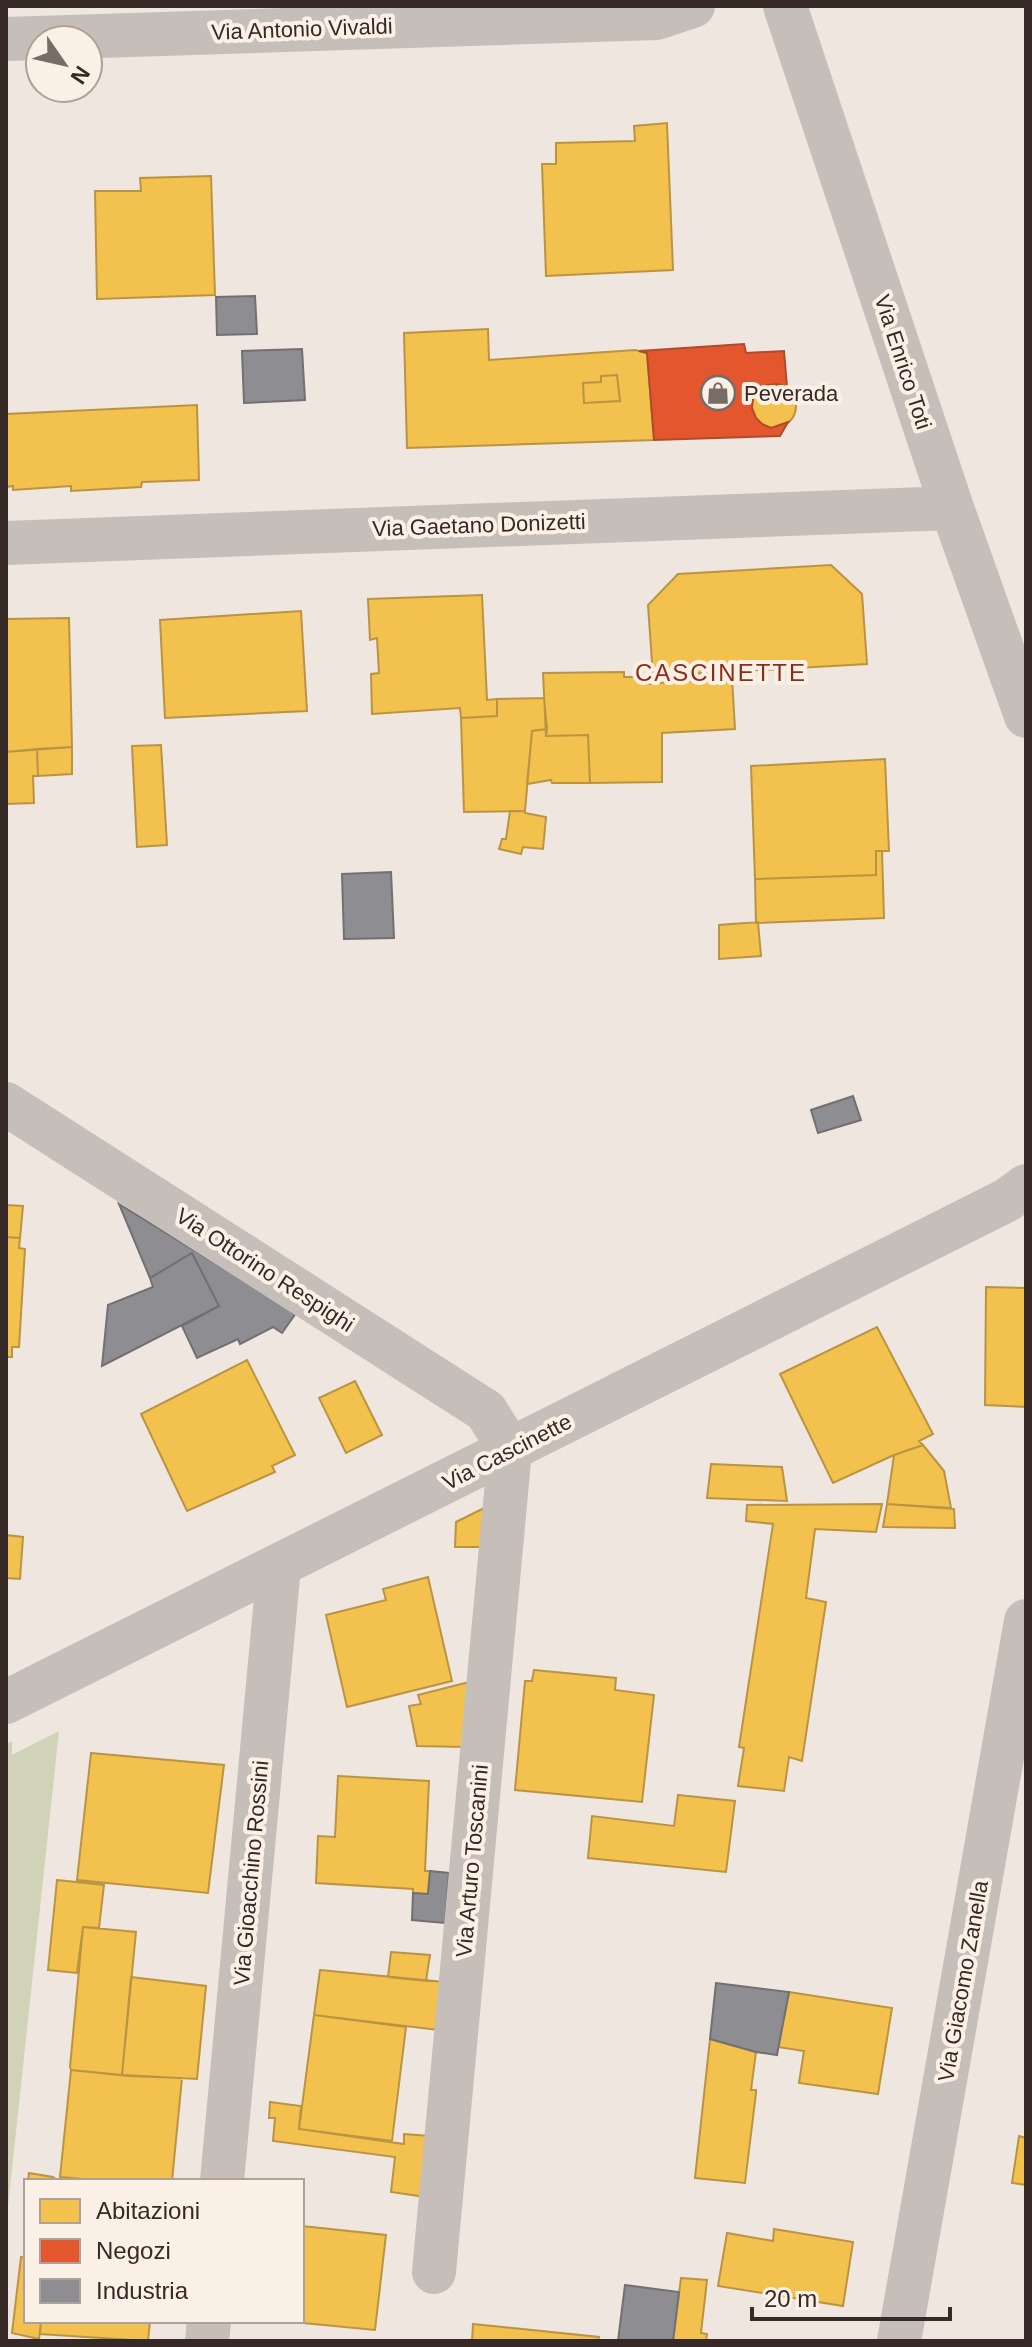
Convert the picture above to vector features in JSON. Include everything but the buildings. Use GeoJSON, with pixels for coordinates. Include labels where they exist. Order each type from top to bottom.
{"type":"FeatureCollection","features":[{"type":"Feature","properties":{"kind":"street","name":"Via Antonio Vivaldi"},"geometry":{"type":"LineString","coordinates":[[6,39],[657,18],[693,6]]}},
{"type":"Feature","properties":{"kind":"street","name":"Via Enrico Toti"},"geometry":{"type":"LineString","coordinates":[[785,6],[952,508],[1026,716]]}},
{"type":"Feature","properties":{"kind":"street","name":"Via Gaetano Donizetti"},"geometry":{"type":"LineString","coordinates":[[6,543],[952,508]]}},
{"type":"Feature","properties":{"kind":"street","name":"Via Ottorino Respighi"},"geometry":{"type":"LineString","coordinates":[[6,1104],[486,1411],[510,1450]]}},
{"type":"Feature","properties":{"kind":"street","name":"Via Cascinette"},"geometry":{"type":"LineString","coordinates":[[6,1702],[1020,1194]]}},
{"type":"Feature","properties":{"kind":"street","name":"Via Arturo Toscanini"},"geometry":{"type":"LineString","coordinates":[[434,2272],[510,1450]]}},
{"type":"Feature","properties":{"kind":"street","name":"Via Gioacchino Rossini"},"geometry":{"type":"LineString","coordinates":[[222,2179],[279,1566]]}},
{"type":"Feature","properties":{"kind":"street","name":"Via Giacomo Zanella"},"geometry":{"type":"LineString","coordinates":[[899,2341],[1026,1621]]}},
{"type":"Feature","properties":{"kind":"green space"},"geometry":{"type":"Polygon","coordinates":[[[59,1731],[6,2225],[6,1745],[12,1741],[12,1755],[59,1731]]]}},
{"type":"Feature","properties":{"kind":"place","name":"Peverada"},"geometry":{"type":"Point","coordinates":[718,393]}},
{"type":"Feature","properties":{"kind":"district","name":"CASCINETTE"},"geometry":{"type":"Point","coordinates":[721,672]}}]}
